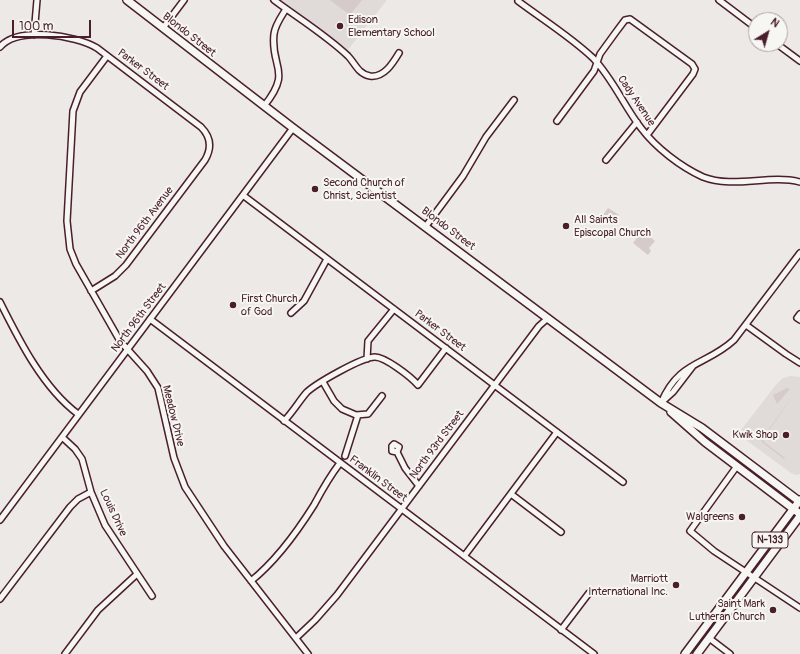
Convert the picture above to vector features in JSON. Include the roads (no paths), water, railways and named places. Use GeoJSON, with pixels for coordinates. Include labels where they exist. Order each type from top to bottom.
{"type":"FeatureCollection","features":[{"type":"Feature","properties":{"kind":"main road","name":"Blondo Street"},"geometry":{"type":"LineString","coordinates":[[127,0],[293,128],[661,403],[682,422],[800,515]]}},
{"type":"Feature","properties":{"kind":"main road","name":"Blondo Street"},"geometry":{"type":"LineString","coordinates":[[661,403],[702,428],[800,501]]}},
{"type":"Feature","properties":{"kind":"main road","name":"N-133"},"geometry":{"type":"LineString","coordinates":[[685,654],[800,501]]}},
{"type":"Feature","properties":{"kind":"main road","name":"N-133"},"geometry":{"type":"LineString","coordinates":[[697,654],[800,515]]}},
{"type":"Feature","properties":{"kind":"street"},"geometry":{"type":"LineString","coordinates":[[0,47],[13,37],[34,35],[37,0]]}},
{"type":"Feature","properties":{"kind":"street"},"geometry":{"type":"LineString","coordinates":[[163,28],[184,0]]}},
{"type":"Feature","properties":{"kind":"street"},"geometry":{"type":"LineString","coordinates":[[274,0],[347,55],[359,70],[366,75],[375,76],[382,73],[399,53]]}},
{"type":"Feature","properties":{"kind":"street"},"geometry":{"type":"LineString","coordinates":[[719,0],[748,22]]}},
{"type":"Feature","properties":{"kind":"street","name":"Cady Avenue"},"geometry":{"type":"LineString","coordinates":[[518,1],[580,48],[597,63],[609,78],[647,135],[689,169],[709,179],[727,181],[774,180],[800,182]]}},
{"type":"Feature","properties":{"kind":"street"},"geometry":{"type":"LineString","coordinates":[[264,106],[275,91],[278,82],[279,70],[274,47],[274,34],[277,23],[286,9]]}},
{"type":"Feature","properties":{"kind":"street"},"geometry":{"type":"LineString","coordinates":[[557,121],[594,71],[600,54],[625,20],[630,19],[692,64],[695,69],[693,74],[647,135]]}},
{"type":"Feature","properties":{"kind":"street","name":"Parker Street"},"geometry":{"type":"LineString","coordinates":[[34,35],[77,39],[92,45],[202,127],[209,141],[209,150],[206,158]]}},
{"type":"Feature","properties":{"kind":"street"},"geometry":{"type":"LineString","coordinates":[[788,52],[800,61]]}},
{"type":"Feature","properties":{"kind":"street","name":"Meadow Drive"},"geometry":{"type":"LineString","coordinates":[[107,56],[80,92],[73,111],[67,238],[73,258],[120,341],[147,371],[158,388],[174,458],[185,487],[251,581],[308,654]]}},
{"type":"Feature","properties":{"kind":"street"},"geometry":{"type":"LineString","coordinates":[[426,226],[463,176],[486,137],[514,100]]}},
{"type":"Feature","properties":{"kind":"street"},"geometry":{"type":"LineString","coordinates":[[606,160],[637,122]]}},
{"type":"Feature","properties":{"kind":"street","name":"North 96th Street"},"geometry":{"type":"LineString","coordinates":[[0,520],[78,414],[244,196],[293,128]]}},
{"type":"Feature","properties":{"kind":"street","name":"North 96th Avenue"},"geometry":{"type":"LineString","coordinates":[[91,291],[115,276],[126,265],[206,158]]}},
{"type":"Feature","properties":{"kind":"street","name":"Parker Street"},"geometry":{"type":"LineString","coordinates":[[244,196],[623,482]]}},
{"type":"Feature","properties":{"kind":"street"},"geometry":{"type":"LineString","coordinates":[[661,403],[673,392],[696,363],[730,344],[800,253]]}},
{"type":"Feature","properties":{"kind":"street"},"geometry":{"type":"LineString","coordinates":[[291,313],[304,301],[327,259]]}},
{"type":"Feature","properties":{"kind":"street"},"geometry":{"type":"LineString","coordinates":[[0,302],[2,313],[46,381],[59,397],[78,414]]}},
{"type":"Feature","properties":{"kind":"street"},"geometry":{"type":"LineString","coordinates":[[367,358],[368,342],[394,309]]}},
{"type":"Feature","properties":{"kind":"street"},"geometry":{"type":"LineString","coordinates":[[800,314],[797,318],[800,320]]}},
{"type":"Feature","properties":{"kind":"street","name":"North 93rd Street"},"geometry":{"type":"LineString","coordinates":[[296,638],[328,607],[539,326],[548,318]]}},
{"type":"Feature","properties":{"kind":"street","name":"Franklin Street"},"geometry":{"type":"LineString","coordinates":[[150,319],[402,510],[465,555],[594,654]]}},
{"type":"Feature","properties":{"kind":"street"},"geometry":{"type":"LineString","coordinates":[[746,324],[799,360]]}},
{"type":"Feature","properties":{"kind":"street"},"geometry":{"type":"LineString","coordinates":[[284,421],[308,392],[367,358],[382,358],[418,384],[446,348]]}},
{"type":"Feature","properties":{"kind":"street"},"geometry":{"type":"LineString","coordinates":[[323,382],[338,406],[345,411],[358,415],[368,414],[382,396]]}},
{"type":"Feature","properties":{"kind":"street"},"geometry":{"type":"LineString","coordinates":[[345,456],[358,415]]}},
{"type":"Feature","properties":{"kind":"street"},"geometry":{"type":"LineString","coordinates":[[465,555],[557,432]]}},
{"type":"Feature","properties":{"kind":"street","name":"Louis Drive"},"geometry":{"type":"LineString","coordinates":[[62,437],[82,459],[91,492],[105,525],[152,596]]}},
{"type":"Feature","properties":{"kind":"street"},"geometry":{"type":"LineString","coordinates":[[397,452],[405,468],[419,486]]}},
{"type":"Feature","properties":{"kind":"street"},"geometry":{"type":"LineString","coordinates":[[251,581],[279,553],[308,514],[327,481],[340,463]]}},
{"type":"Feature","properties":{"kind":"street"},"geometry":{"type":"LineString","coordinates":[[737,466],[690,531],[714,550],[800,608]]}},
{"type":"Feature","properties":{"kind":"street"},"geometry":{"type":"LineString","coordinates":[[0,599],[70,507],[78,499],[91,492]]}},
{"type":"Feature","properties":{"kind":"street"},"geometry":{"type":"LineString","coordinates":[[511,494],[561,532]]}},
{"type":"Feature","properties":{"kind":"street"},"geometry":{"type":"LineString","coordinates":[[65,654],[98,610],[137,574]]}},
{"type":"Feature","properties":{"kind":"street"},"geometry":{"type":"LineString","coordinates":[[561,630],[589,593]]}},
{"type":"Feature","properties":{"kind":"street"},"geometry":{"type":"LineString","coordinates":[[709,638],[730,654]]}},
{"type":"Feature","properties":{"kind":"place","name":"Edison Elementary School"},"geometry":{"type":"Point","coordinates":[340,26]}},
{"type":"Feature","properties":{"kind":"place","name":"Second Church of Christ, Scientist"},"geometry":{"type":"Point","coordinates":[315,189]}},
{"type":"Feature","properties":{"kind":"place","name":"All Saints Episcopal Church"},"geometry":{"type":"Point","coordinates":[566,226]}},
{"type":"Feature","properties":{"kind":"place","name":"First Church of God"},"geometry":{"type":"Point","coordinates":[233,305]}},
{"type":"Feature","properties":{"kind":"place","name":"Kwik Shop"},"geometry":{"type":"Point","coordinates":[786,435]}},
{"type":"Feature","properties":{"kind":"place","name":"Walgreens"},"geometry":{"type":"Point","coordinates":[742,517]}},
{"type":"Feature","properties":{"kind":"place","name":"Marriott International Inc."},"geometry":{"type":"Point","coordinates":[676,585]}},
{"type":"Feature","properties":{"kind":"place","name":"Saint Mark Lutheran Church"},"geometry":{"type":"Point","coordinates":[773,610]}}]}
